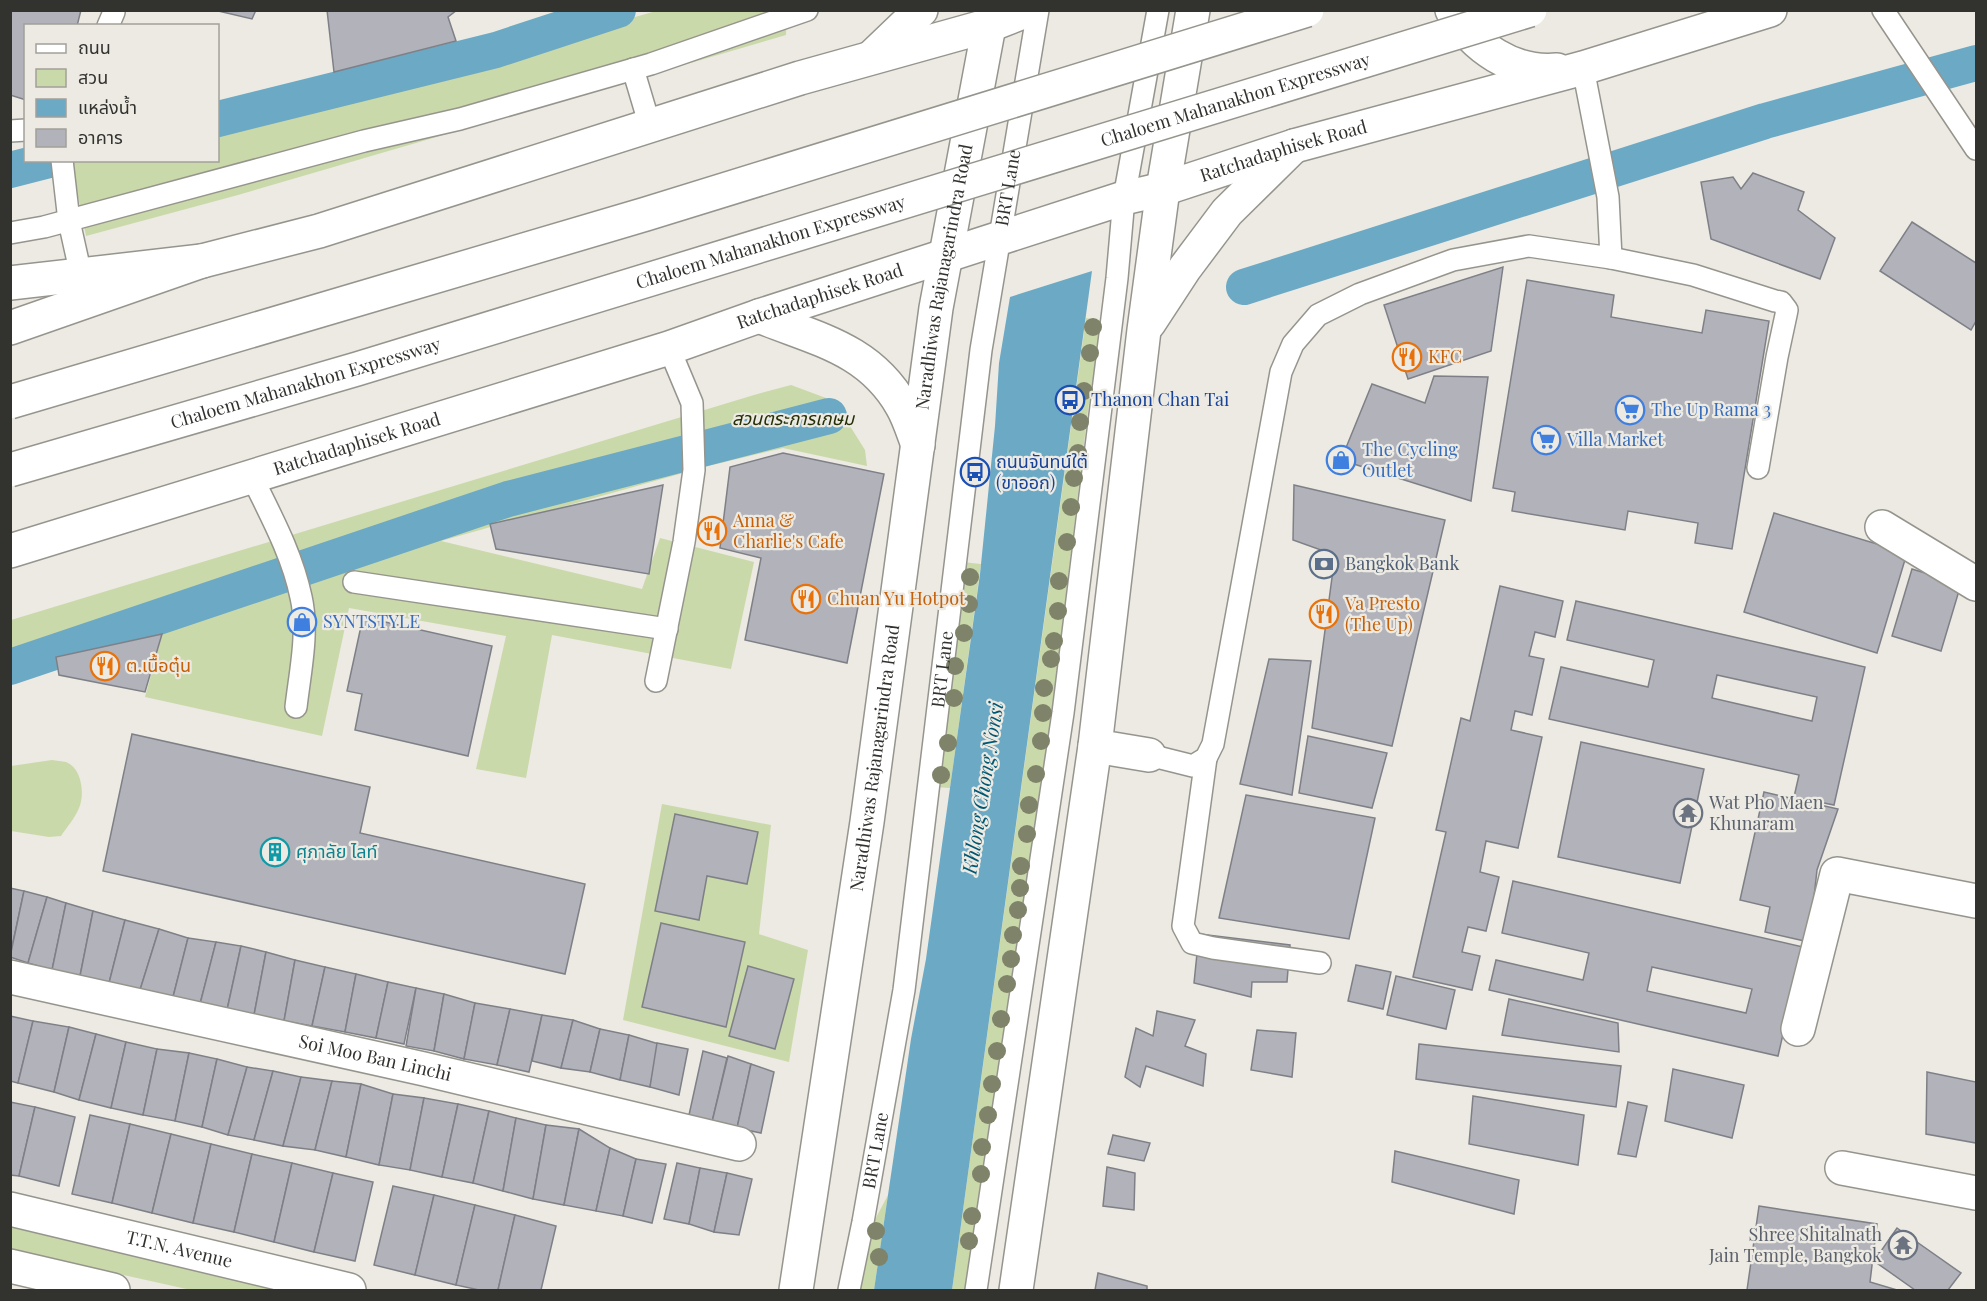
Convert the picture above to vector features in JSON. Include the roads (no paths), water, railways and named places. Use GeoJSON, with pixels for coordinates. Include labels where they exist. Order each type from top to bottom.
{"type":"FeatureCollection","features":[{"type":"Feature","properties":{"kind":"main road"},"geometry":{"type":"LineString","coordinates":[[872,57],[921,10]]}},
{"type":"Feature","properties":{"kind":"main road"},"geometry":{"type":"LineString","coordinates":[[10,328],[202,261],[319,231],[789,81],[872,57],[991,17],[1028,10]]}},
{"type":"Feature","properties":{"kind":"main road"},"geometry":{"type":"LineString","coordinates":[[1016,1290],[1095,746],[1163,189],[1193,10]]}},
{"type":"Feature","properties":{"kind":"main road"},"geometry":{"type":"LineString","coordinates":[[10,402],[634,218],[1308,10]]}},
{"type":"Feature","properties":{"kind":"main road"},"geometry":{"type":"LineString","coordinates":[[1452,10],[1472,38],[1504,61],[1543,71],[1583,68]]}},
{"type":"Feature","properties":{"kind":"main road","name":"Chaloem Mahanakhon Expressway"},"geometry":{"type":"LineString","coordinates":[[10,470],[379,362],[1530,10]]}},
{"type":"Feature","properties":{"kind":"main road","name":"Ratchadaphisek Road"},"geometry":{"type":"LineString","coordinates":[[10,551],[669,348],[759,316],[1001,240],[1124,198],[1163,189],[1294,146],[1583,68],[1770,10]]}},
{"type":"Feature","properties":{"kind":"main road","name":"Naradhiwas Rajanagarindra Road"},"geometry":{"type":"LineString","coordinates":[[796,1290],[867,822],[936,308],[991,17]]}},
{"type":"Feature","properties":{"kind":"main road"},"geometry":{"type":"LineString","coordinates":[[1144,330],[1185,268],[1227,212],[1294,146]]}},
{"type":"Feature","properties":{"kind":"main road"},"geometry":{"type":"LineString","coordinates":[[10,283],[202,261]]}},
{"type":"Feature","properties":{"kind":"main road"},"geometry":{"type":"LineString","coordinates":[[759,316],[836,346],[878,373],[902,406],[918,445]]}},
{"type":"Feature","properties":{"kind":"main road"},"geometry":{"type":"LineString","coordinates":[[1882,527],[1977,584]]}},
{"type":"Feature","properties":{"kind":"main road"},"geometry":{"type":"LineString","coordinates":[[1095,746],[1149,755]]}},
{"type":"Feature","properties":{"kind":"main road"},"geometry":{"type":"LineString","coordinates":[[1798,1029],[1838,874],[1977,901]]}},
{"type":"Feature","properties":{"kind":"main road","name":"Soi Moo Ban Linchi"},"geometry":{"type":"LineString","coordinates":[[10,977],[413,1067],[739,1144]]}},
{"type":"Feature","properties":{"kind":"main road"},"geometry":{"type":"LineString","coordinates":[[1842,1168],[1977,1193]]}},
{"type":"Feature","properties":{"kind":"main road","name":"T.T.N. Avenue"},"geometry":{"type":"LineString","coordinates":[[10,1209],[349,1290]]}},
{"type":"Feature","properties":{"kind":"main road"},"geometry":{"type":"LineString","coordinates":[[10,1266],[113,1290]]}},
{"type":"Feature","properties":{"kind":"lane"},"geometry":{"type":"LineString","coordinates":[[10,233],[69,221],[364,141],[460,119],[633,69],[807,10]]}},
{"type":"Feature","properties":{"kind":"lane","name":"BRT Lane"},"geometry":{"type":"LineString","coordinates":[[849,1290],[903,990],[986,315],[1001,240],[1038,10]]}},
{"type":"Feature","properties":{"kind":"lane"},"geometry":{"type":"LineString","coordinates":[[976,1290],[1063,713],[1114,301],[1124,198],[1158,10]]}},
{"type":"Feature","properties":{"kind":"lane"},"geometry":{"type":"LineString","coordinates":[[1883,11],[1974,146]]}},
{"type":"Feature","properties":{"kind":"lane"},"geometry":{"type":"LineString","coordinates":[[1583,68],[1608,197],[1611,258]]}},
{"type":"Feature","properties":{"kind":"lane"},"geometry":{"type":"LineString","coordinates":[[633,69],[650,126]]}},
{"type":"Feature","properties":{"kind":"lane"},"geometry":{"type":"LineString","coordinates":[[62,162],[69,221],[81,275]]}},
{"type":"Feature","properties":{"kind":"lane"},"geometry":{"type":"LineString","coordinates":[[1320,963],[1192,943],[1183,926],[1206,758],[1213,744],[1281,372],[1293,344],[1318,315],[1360,294],[1453,260],[1529,246],[1611,258],[1693,275],[1775,301],[1787,310],[1758,468]]}},
{"type":"Feature","properties":{"kind":"lane"},"geometry":{"type":"LineString","coordinates":[[656,681],[684,542],[694,470],[692,403],[669,348]]}},
{"type":"Feature","properties":{"kind":"lane"},"geometry":{"type":"LineString","coordinates":[[252,477],[284,541],[302,598],[304,642],[296,707]]}},
{"type":"Feature","properties":{"kind":"lane"},"geometry":{"type":"LineString","coordinates":[[354,582],[667,629]]}},
{"type":"Feature","properties":{"kind":"lane"},"geometry":{"type":"LineString","coordinates":[[1149,755],[1193,766],[1206,758]]}},
{"type":"Feature","properties":{"kind":"water","name":"Khlong Chong Nonsi"},"geometry":{"type":"Polygon","coordinates":[[[1092,271],[952,1290],[874,1290],[911,1039],[926,959],[980,574],[999,363],[1010,297],[1092,271]]]}},
{"type":"Feature","properties":{"kind":"waterway"},"geometry":{"type":"LineString","coordinates":[[219,119],[496,50],[618,10]]}},
{"type":"Feature","properties":{"kind":"waterway"},"geometry":{"type":"LineString","coordinates":[[1244,287],[1765,121],[1976,63]]}},
{"type":"Feature","properties":{"kind":"waterway"},"geometry":{"type":"LineString","coordinates":[[10,170],[41,162]]}},
{"type":"Feature","properties":{"kind":"waterway"},"geometry":{"type":"LineString","coordinates":[[10,667],[508,499],[829,416]]}},
{"type":"Feature","properties":{"kind":"place","name":"KFC"},"geometry":{"type":"Point","coordinates":[1407,357]}},
{"type":"Feature","properties":{"kind":"place","name":"Thanon Chan Tai"},"geometry":{"type":"Point","coordinates":[1070,400]}},
{"type":"Feature","properties":{"kind":"place","name":"The Up Rama 3"},"geometry":{"type":"Point","coordinates":[1630,410]}},
{"type":"Feature","properties":{"kind":"place","name":"Villa Market"},"geometry":{"type":"Point","coordinates":[1546,440]}},
{"type":"Feature","properties":{"kind":"place","name":"The Cycling Outlet"},"geometry":{"type":"Point","coordinates":[1341,460]}},
{"type":"Feature","properties":{"kind":"place","name":"ถนนจันทน์ใต้ (ขาออก)"},"geometry":{"type":"Point","coordinates":[975,472]}},
{"type":"Feature","properties":{"kind":"place","name":"Anna & Charlie's Cafe"},"geometry":{"type":"Point","coordinates":[712,531]}},
{"type":"Feature","properties":{"kind":"place","name":"Bangkok Bank"},"geometry":{"type":"Point","coordinates":[1324,564]}},
{"type":"Feature","properties":{"kind":"place","name":"Chuan Yu Hotpot"},"geometry":{"type":"Point","coordinates":[806,599]}},
{"type":"Feature","properties":{"kind":"place","name":"Va Presto (The Up)"},"geometry":{"type":"Point","coordinates":[1324,614]}},
{"type":"Feature","properties":{"kind":"place","name":"SYNTSTYLE"},"geometry":{"type":"Point","coordinates":[302,622]}},
{"type":"Feature","properties":{"kind":"place","name":"ต.เนื้อตุ๋น"},"geometry":{"type":"Point","coordinates":[105,666]}},
{"type":"Feature","properties":{"kind":"place","name":"Wat Pho Maen Khunaram"},"geometry":{"type":"Point","coordinates":[1688,813]}},
{"type":"Feature","properties":{"kind":"place","name":"ศุภาลัย ไลท์"},"geometry":{"type":"Point","coordinates":[275,852]}},
{"type":"Feature","properties":{"kind":"place","name":"Shree Shitalnath Jain Temple, Bangkok"},"geometry":{"type":"Point","coordinates":[1903,1245]}},
{"type":"Feature","properties":{"kind":"park label","name":"สวนตระการเกษม"},"geometry":{"type":"Point","coordinates":[793,419]}}]}
